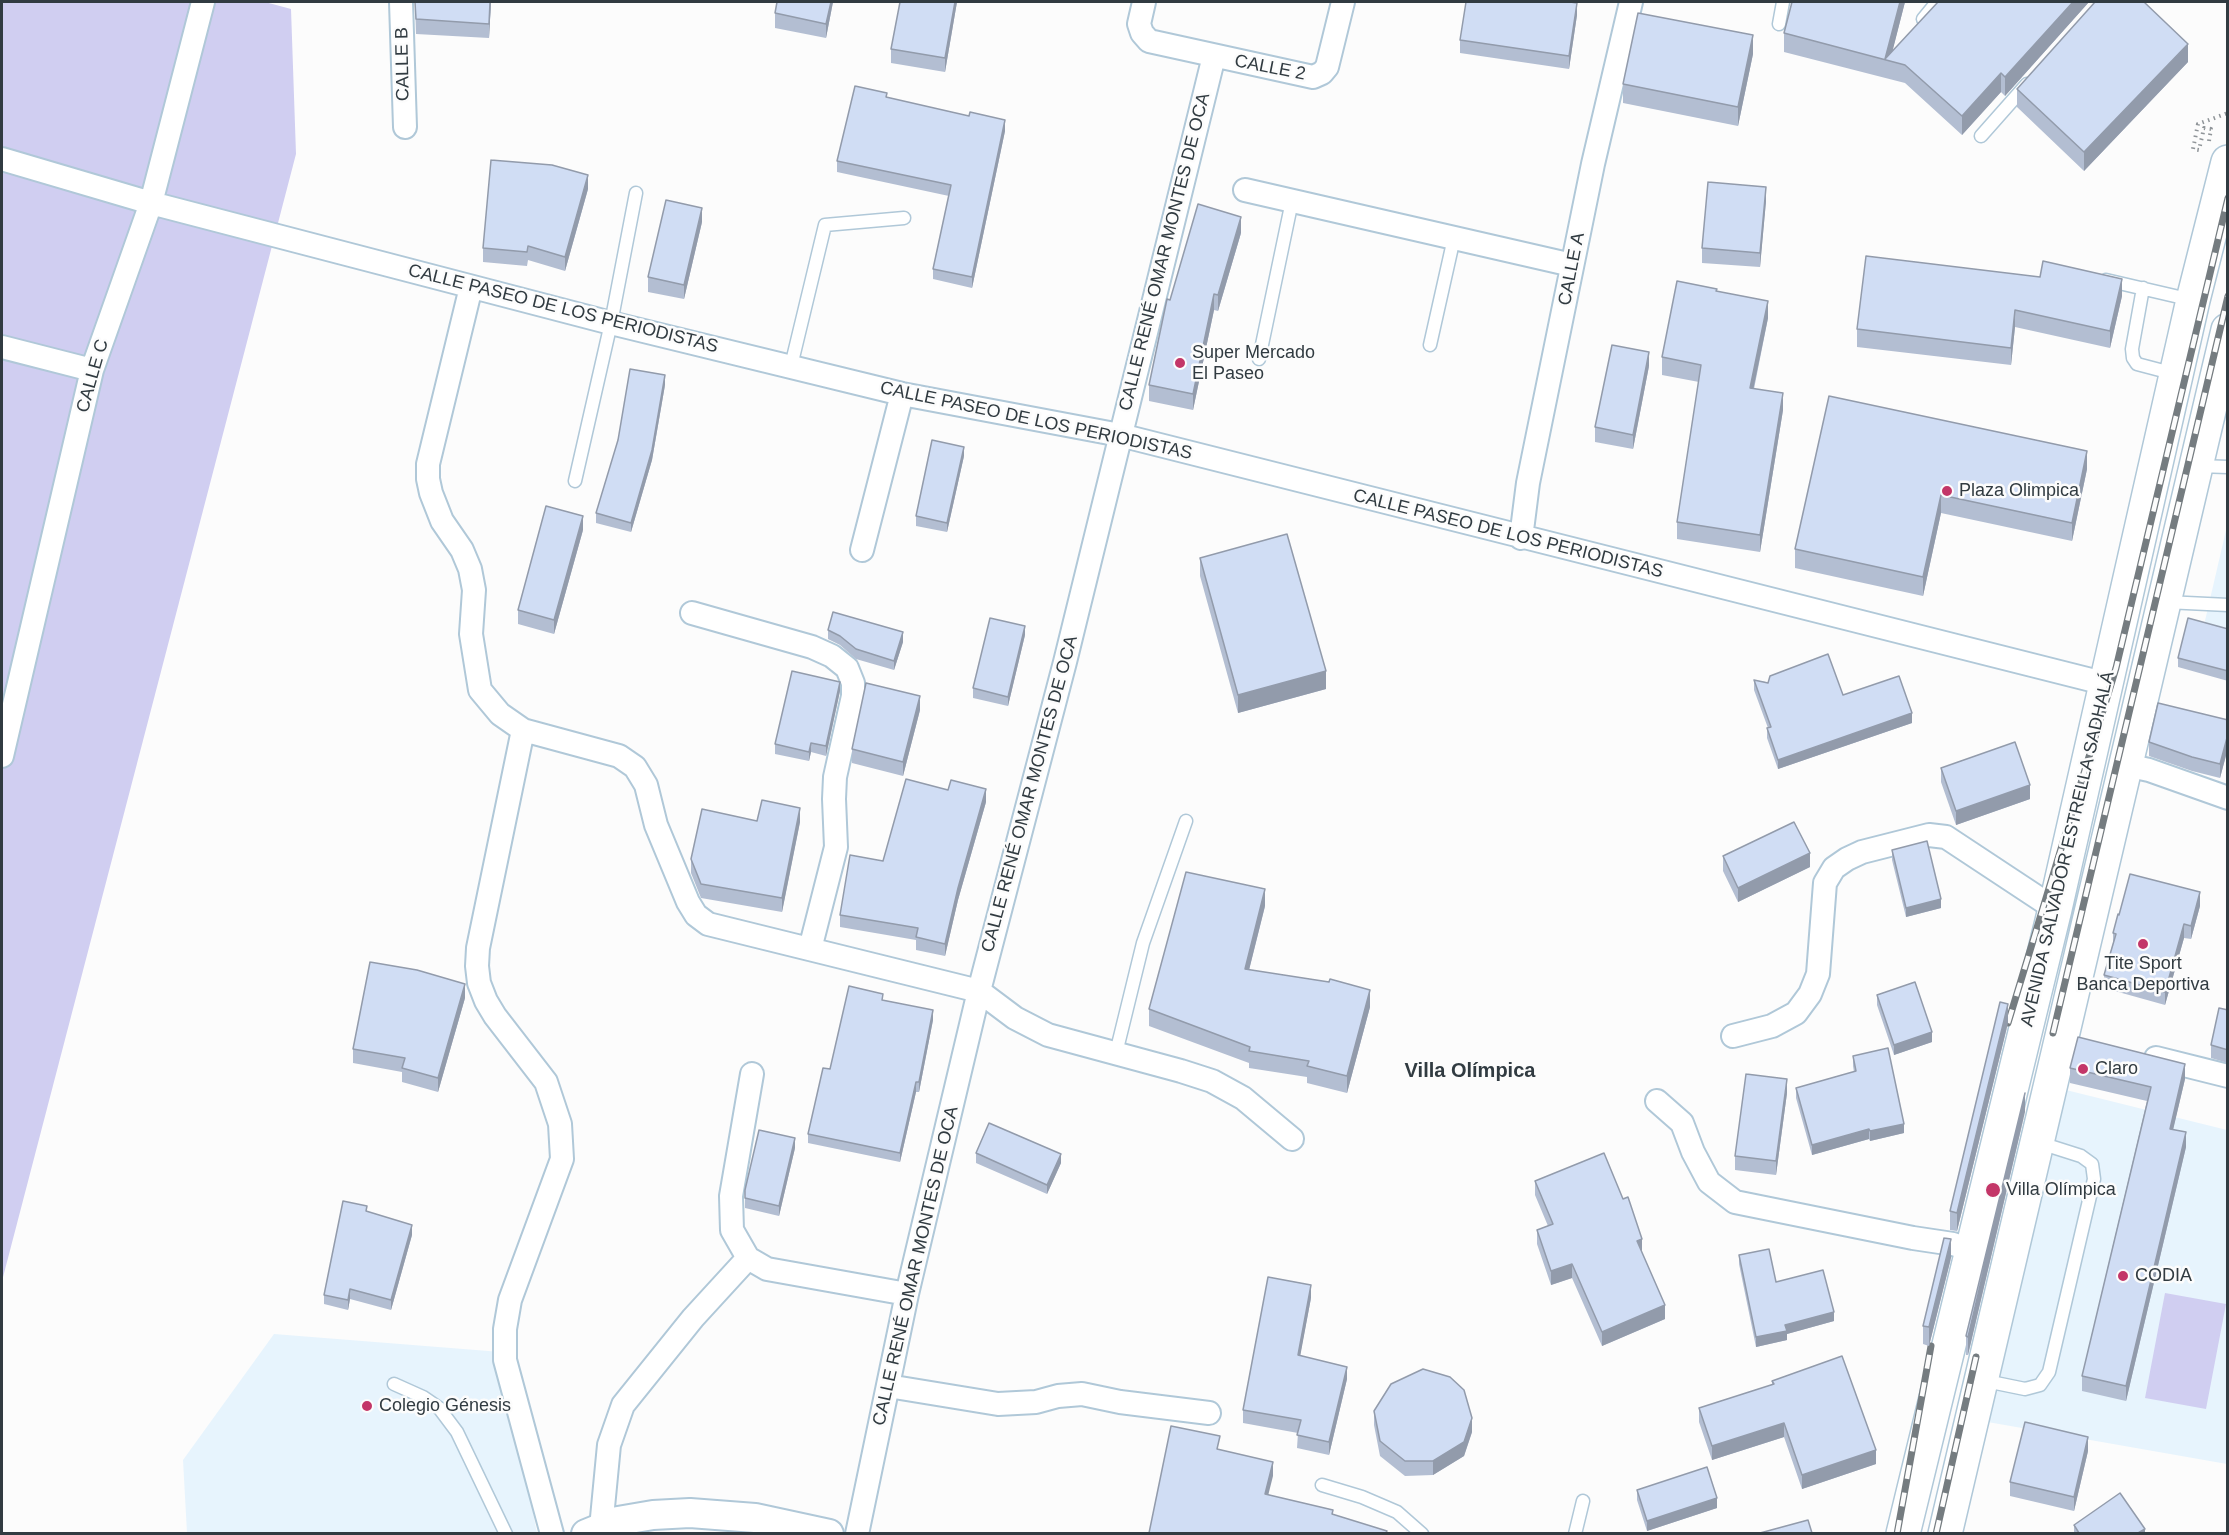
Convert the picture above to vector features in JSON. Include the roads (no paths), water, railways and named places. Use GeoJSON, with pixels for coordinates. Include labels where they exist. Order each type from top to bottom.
{"type":"FeatureCollection","features":[{"type":"Feature","properties":{"kind":"main road","name":"AVENIDA SALVADOR ESTRELLA SADHALÁ"},"geometry":{"type":"LineString","coordinates":[[1903,1533],[2055,909],[2107,684],[2193,300],[2217,157]]}},
{"type":"Feature","properties":{"kind":"main road","name":"AVENIDA SALVADOR ESTRELLA SADHALÁ"},"geometry":{"type":"LineString","coordinates":[[1945,1533],[2036,1141],[2072,1036],[2126,765],[2164,602],[2212,466],[2214,408],[2228,330]]}},
{"type":"Feature","properties":{"kind":"street","name":"CALLE C"},"geometry":{"type":"LineString","coordinates":[[2,756],[92,370],[151,203],[203,2]]}},
{"type":"Feature","properties":{"kind":"street","name":"CALLE B"},"geometry":{"type":"LineString","coordinates":[[401,2],[405,127]]}},
{"type":"Feature","properties":{"kind":"street"},"geometry":{"type":"LineString","coordinates":[[1144,2],[1139,24],[1142,33],[1149,41],[1214,56]]}},
{"type":"Feature","properties":{"kind":"street","name":"CALLE 2"},"geometry":{"type":"LineString","coordinates":[[1214,56],[1313,77],[1322,74],[1327,68],[1343,2]]}},
{"type":"Feature","properties":{"kind":"street","name":"CALLE A"},"geometry":{"type":"LineString","coordinates":[[1521,538],[1528,483],[1572,265],[1630,2]]}},
{"type":"Feature","properties":{"kind":"street","name":"CALLE RENÉ OMAR MONTES DE OCA"},"geometry":{"type":"LineString","coordinates":[[857,1533],[907,1294],[979,991],[1065,662],[1214,56]]}},
{"type":"Feature","properties":{"kind":"street","name":"CALLE PASEO DE LOS PERIODISTAS"},"geometry":{"type":"LineString","coordinates":[[2,159],[151,203],[611,323],[902,394],[1120,435],[2107,684]]}},
{"type":"Feature","properties":{"kind":"street"},"geometry":{"type":"LineString","coordinates":[[1245,190],[1572,265]]}},
{"type":"Feature","properties":{"kind":"street"},"geometry":{"type":"LineString","coordinates":[[471,287],[428,464],[428,479],[431,494],[442,521],[462,550],[470,569],[474,590],[471,634],[480,690],[500,714],[523,730],[620,756],[635,767],[646,785],[656,825],[688,902],[696,915],[708,924],[979,991],[1015,1018],[1048,1035],[1212,1081],[1243,1098],[1292,1139]]}},
{"type":"Feature","properties":{"kind":"street"},"geometry":{"type":"LineString","coordinates":[[2,347],[92,370]]}},
{"type":"Feature","properties":{"kind":"street"},"geometry":{"type":"LineString","coordinates":[[862,550],[902,394]]}},
{"type":"Feature","properties":{"kind":"street"},"geometry":{"type":"LineString","coordinates":[[692,613],[812,647],[832,656],[847,668],[853,683],[853,696],[835,777],[836,847],[810,950]]}},
{"type":"Feature","properties":{"kind":"street"},"geometry":{"type":"LineString","coordinates":[[523,730],[478,948],[477,966],[479,983],[486,1001],[546,1082],[560,1124],[562,1159],[510,1300],[505,1329],[505,1360],[552,1533]]}},
{"type":"Feature","properties":{"kind":"street"},"geometry":{"type":"LineString","coordinates":[[2126,765],[2228,798]]}},
{"type":"Feature","properties":{"kind":"street"},"geometry":{"type":"LineString","coordinates":[[1734,1036],[1772,1026],[1796,1013],[1810,994],[1818,974],[1825,883],[1834,868],[1862,852],[1929,835],[1946,837],[2055,909]]}},
{"type":"Feature","properties":{"kind":"street"},"geometry":{"type":"LineString","coordinates":[[2139,1054],[2228,1076]]}},
{"type":"Feature","properties":{"kind":"street"},"geometry":{"type":"LineString","coordinates":[[752,1074],[731,1196],[732,1230],[748,1258],[767,1269],[907,1294]]}},
{"type":"Feature","properties":{"kind":"street"},"geometry":{"type":"LineString","coordinates":[[1657,1101],[1682,1124],[1693,1152],[1709,1182],[1735,1202],[1953,1244],[1972,1250]]}},
{"type":"Feature","properties":{"kind":"street"},"geometry":{"type":"LineString","coordinates":[[593,1531],[609,1444],[624,1405],[693,1318],[748,1258]]}},
{"type":"Feature","properties":{"kind":"street"},"geometry":{"type":"LineString","coordinates":[[888,1386],[998,1404],[1036,1402],[1058,1396],[1082,1394],[1120,1402],[1209,1413]]}},
{"type":"Feature","properties":{"kind":"street"},"geometry":{"type":"LineString","coordinates":[[593,1531],[618,1521],[690,1513],[755,1518],[829,1533]]}},
{"type":"Feature","properties":{"kind":"lane"},"geometry":{"type":"LineString","coordinates":[[1779,24],[1783,2]]}},
{"type":"Feature","properties":{"kind":"lane"},"geometry":{"type":"LineString","coordinates":[[1922,21],[1938,2]]}},
{"type":"Feature","properties":{"kind":"lane"},"geometry":{"type":"LineString","coordinates":[[1981,136],[2035,74]]}},
{"type":"Feature","properties":{"kind":"lane"},"geometry":{"type":"LineString","coordinates":[[575,481],[611,323],[636,193]]}},
{"type":"Feature","properties":{"kind":"lane"},"geometry":{"type":"LineString","coordinates":[[1259,359],[1292,201]]}},
{"type":"Feature","properties":{"kind":"lane"},"geometry":{"type":"LineString","coordinates":[[791,366],[825,225],[904,218]]}},
{"type":"Feature","properties":{"kind":"lane"},"geometry":{"type":"LineString","coordinates":[[1430,345],[1454,238]]}},
{"type":"Feature","properties":{"kind":"lane"},"geometry":{"type":"LineString","coordinates":[[2090,276],[2193,300]]}},
{"type":"Feature","properties":{"kind":"lane"},"geometry":{"type":"LineString","coordinates":[[2143,288],[2132,349],[2133,358],[2137,364],[2176,374]]}},
{"type":"Feature","properties":{"kind":"lane"},"geometry":{"type":"LineString","coordinates":[[2164,602],[2228,605]]}},
{"type":"Feature","properties":{"kind":"lane"},"geometry":{"type":"LineString","coordinates":[[1116,1053],[1143,944],[1186,821]]}},
{"type":"Feature","properties":{"kind":"lane"},"geometry":{"type":"LineString","coordinates":[[1981,1380],[2025,1389],[2040,1385],[2049,1372],[2094,1179],[2092,1164],[2081,1156],[2036,1141]]}},
{"type":"Feature","properties":{"kind":"lane"},"geometry":{"type":"LineString","coordinates":[[394,1384],[423,1397],[439,1408],[457,1432],[506,1533]]}},
{"type":"Feature","properties":{"kind":"lane"},"geometry":{"type":"LineString","coordinates":[[1322,1485],[1362,1497],[1397,1512],[1422,1533]]}},
{"type":"Feature","properties":{"kind":"lane"},"geometry":{"type":"LineString","coordinates":[[1575,1533],[1583,1501]]}},
{"type":"Feature","properties":{"kind":"railway"},"geometry":{"type":"LineString","coordinates":[[2008,1023],[2116,668],[2228,198]]}},
{"type":"Feature","properties":{"kind":"railway"},"geometry":{"type":"LineString","coordinates":[[2053,1033],[2228,296]]}},
{"type":"Feature","properties":{"kind":"railway"},"geometry":{"type":"LineString","coordinates":[[1897,1534],[1931,1346]]}},
{"type":"Feature","properties":{"kind":"railway"},"geometry":{"type":"LineString","coordinates":[[1936,1534],[1976,1357]]}},
{"type":"Feature","properties":{"kind":"place","name":"Super Mercado El Paseo"},"geometry":{"type":"Point","coordinates":[1180,363]}},
{"type":"Feature","properties":{"kind":"place","name":"Plaza Olimpica"},"geometry":{"type":"Point","coordinates":[1947,491]}},
{"type":"Feature","properties":{"kind":"place","name":"Tite Sport Banca Deportiva"},"geometry":{"type":"Point","coordinates":[2143,944]}},
{"type":"Feature","properties":{"kind":"place","name":"Claro"},"geometry":{"type":"Point","coordinates":[2083,1069]}},
{"type":"Feature","properties":{"kind":"place","name":"Villa Olímpica"},"geometry":{"type":"Point","coordinates":[1993,1190]}},
{"type":"Feature","properties":{"kind":"place","name":"CODIA"},"geometry":{"type":"Point","coordinates":[2123,1276]}},
{"type":"Feature","properties":{"kind":"place","name":"Colegio Génesis"},"geometry":{"type":"Point","coordinates":[367,1406]}},
{"type":"Feature","properties":{"kind":"district","name":"Villa Olímpica"},"geometry":{"type":"Point","coordinates":[1470,1071]}}]}
